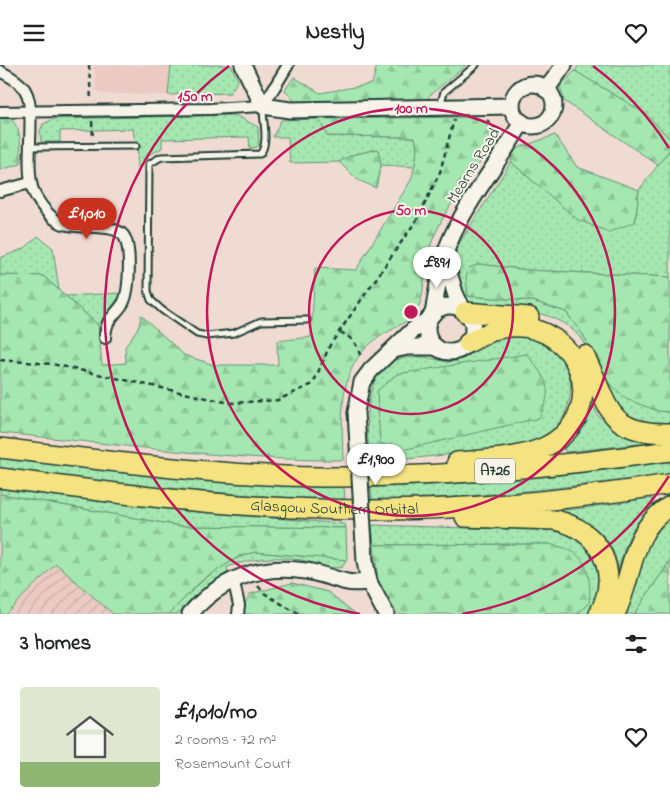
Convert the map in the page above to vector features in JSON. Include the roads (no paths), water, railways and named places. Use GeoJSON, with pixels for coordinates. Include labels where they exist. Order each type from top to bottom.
{"type":"FeatureCollection","features":[{"type":"Feature","properties":{"kind":"highway"},"geometry":{"type":"LineString","coordinates":[[464,311],[527,317],[556,326],[568,334],[582,350],[603,400],[615,417],[640,431],[670,433]]}},
{"type":"Feature","properties":{"kind":"highway"},"geometry":{"type":"LineString","coordinates":[[320,477],[517,455],[544,447],[555,441],[566,431],[575,417],[582,394],[579,370],[563,344],[536,329],[510,327],[493,330],[468,343]]}},
{"type":"Feature","properties":{"kind":"highway","name":"Glasgow Southern Orbital"},"geometry":{"type":"LineString","coordinates":[[0,448],[190,469],[320,477],[475,473],[545,467],[670,451]]}},
{"type":"Feature","properties":{"kind":"highway","name":"Glasgow Southern Orbital"},"geometry":{"type":"LineString","coordinates":[[0,478],[128,495],[322,509],[414,509],[501,504],[670,484]]}},
{"type":"Feature","properties":{"kind":"highway"},"geometry":{"type":"LineString","coordinates":[[615,614],[637,544],[653,519],[670,506]]}},
{"type":"Feature","properties":{"kind":"highway"},"geometry":{"type":"LineString","coordinates":[[322,509],[531,518],[567,523],[591,537],[604,559],[607,593],[600,614]]}},
{"type":"Feature","properties":{"kind":"street"},"geometry":{"type":"LineString","coordinates":[[244,65],[262,106]]}},
{"type":"Feature","properties":{"kind":"street"},"geometry":{"type":"LineString","coordinates":[[262,106],[288,65]]}},
{"type":"Feature","properties":{"kind":"street"},"geometry":{"type":"LineString","coordinates":[[546,89],[564,65]]}},
{"type":"Feature","properties":{"kind":"street"},"geometry":{"type":"LineString","coordinates":[[0,71],[23,86],[27,93],[30,112],[30,183],[34,195],[46,211],[62,224],[76,227],[114,229],[122,234],[126,240],[128,262],[126,296],[106,326],[106,338]]}},
{"type":"Feature","properties":{"kind":"street"},"geometry":{"type":"LineString","coordinates":[[536,85],[546,89],[554,103],[550,117],[539,125],[532,126],[516,117],[512,105],[514,97],[522,87],[536,85]]}},
{"type":"Feature","properties":{"kind":"street"},"geometry":{"type":"LineString","coordinates":[[0,111],[92,111],[262,106],[290,110],[512,105]]}},
{"type":"Feature","properties":{"kind":"street","name":"Mearns Road"},"geometry":{"type":"LineString","coordinates":[[431,316],[439,275],[445,256],[464,214],[522,122]]}},
{"type":"Feature","properties":{"kind":"street"},"geometry":{"type":"LineString","coordinates":[[0,191],[30,183]]}},
{"type":"Feature","properties":{"kind":"street"},"geometry":{"type":"LineString","coordinates":[[394,350],[408,347],[436,347],[453,351],[468,343],[471,337],[472,324],[455,293],[445,256]]}},
{"type":"Feature","properties":{"kind":"street"},"geometry":{"type":"LineString","coordinates":[[386,614],[369,582],[365,561],[356,412],[362,382],[371,370],[412,331],[431,316],[447,306],[464,311]]}},
{"type":"Feature","properties":{"kind":"street"},"geometry":{"type":"LineString","coordinates":[[431,316],[428,334],[436,347]]}},
{"type":"Feature","properties":{"kind":"street"},"geometry":{"type":"LineString","coordinates":[[190,614],[200,603],[233,578],[248,573],[277,569],[306,571],[348,583],[369,582]]}},
{"type":"Feature","properties":{"kind":"street"},"geometry":{"type":"LineString","coordinates":[[233,578],[239,605],[238,614]]}},
{"type":"Feature","properties":{"kind":"lane"},"geometry":{"type":"LineString","coordinates":[[440,106],[444,92],[476,65]]}},
{"type":"Feature","properties":{"kind":"lane"},"geometry":{"type":"LineString","coordinates":[[262,106],[264,150],[260,154],[253,156],[161,157],[149,164],[147,171],[148,291],[151,300],[162,311],[197,334],[207,336],[234,333],[261,321],[307,320]]}},
{"type":"Feature","properties":{"kind":"lane"},"geometry":{"type":"LineString","coordinates":[[30,147],[136,146]]}}]}
